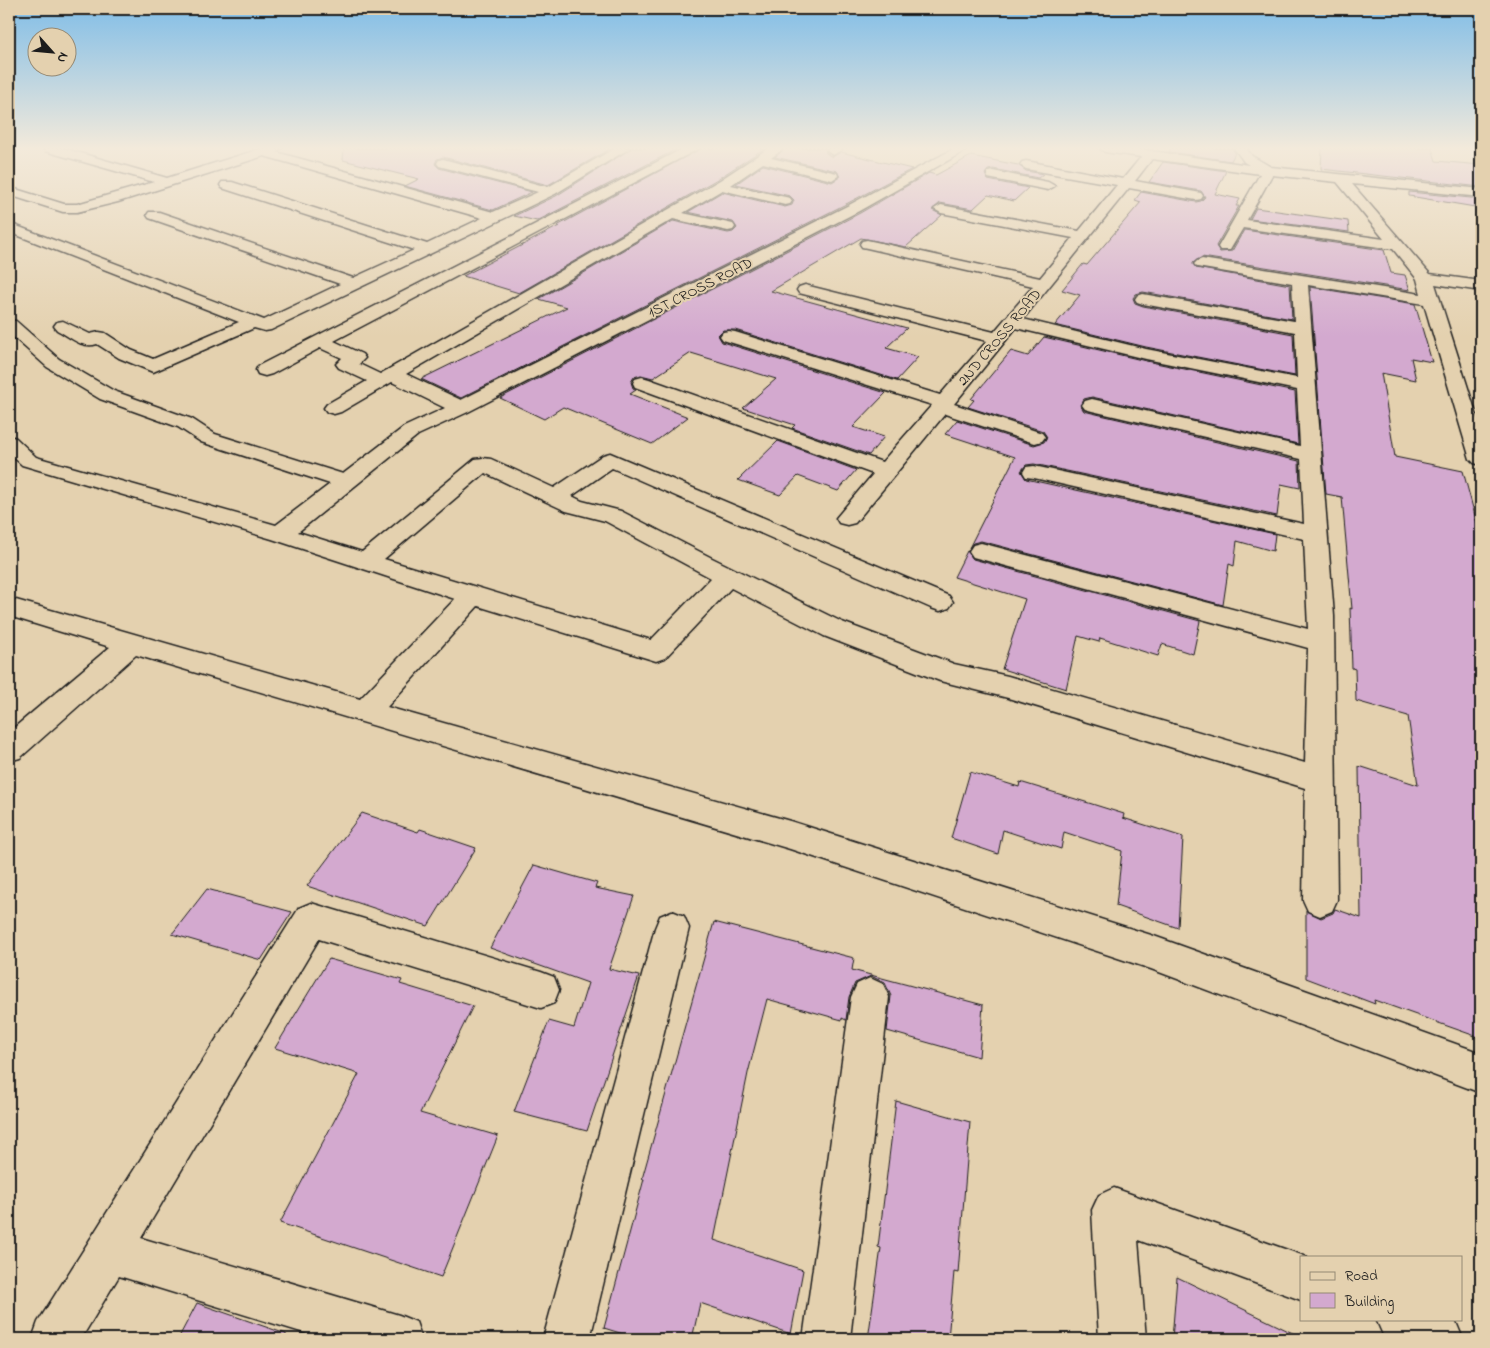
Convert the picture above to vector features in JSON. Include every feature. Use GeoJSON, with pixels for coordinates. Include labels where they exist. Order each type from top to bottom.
{"type":"FeatureCollection","features":[{"type":"Feature","properties":{"kind":"street"},"geometry":{"type":"LineString","coordinates":[[312,211],[428,248]]}},
{"type":"Feature","properties":{"kind":"street"},"geometry":{"type":"LineString","coordinates":[[474,211],[494,217]]}},
{"type":"Feature","properties":{"kind":"street"},"geometry":{"type":"LineString","coordinates":[[9,227],[265,326],[507,211]]}},
{"type":"Feature","properties":{"kind":"street"},"geometry":{"type":"LineString","coordinates":[[264,370],[572,211]]}},
{"type":"Feature","properties":{"kind":"street"},"geometry":{"type":"LineString","coordinates":[[334,408],[676,211]]}},
{"type":"Feature","properties":{"kind":"street","name":"1ST CROSS ROAD"},"geometry":{"type":"LineString","coordinates":[[280,534],[411,431],[461,408],[848,211]]}},
{"type":"Feature","properties":{"kind":"street"},"geometry":{"type":"LineString","coordinates":[[946,211],[1083,236]]}},
{"type":"Feature","properties":{"kind":"street","name":"2ND CROSS ROAD"},"geometry":{"type":"LineString","coordinates":[[847,518],[1104,211]]}},
{"type":"Feature","properties":{"kind":"street"},"geometry":{"type":"LineString","coordinates":[[1225,247],[1245,211]]}},
{"type":"Feature","properties":{"kind":"street"},"geometry":{"type":"LineString","coordinates":[[1369,211],[1425,278],[1476,430],[1481,459]]}},
{"type":"Feature","properties":{"kind":"street"},"geometry":{"type":"LineString","coordinates":[[671,214],[728,227]]}},
{"type":"Feature","properties":{"kind":"street"},"geometry":{"type":"LineString","coordinates":[[154,215],[354,284]]}},
{"type":"Feature","properties":{"kind":"street"},"geometry":{"type":"LineString","coordinates":[[1238,223],[1397,244]]}},
{"type":"Feature","properties":{"kind":"street"},"geometry":{"type":"LineString","coordinates":[[867,244],[1043,284]]}},
{"type":"Feature","properties":{"kind":"street"},"geometry":{"type":"LineString","coordinates":[[1202,264],[1431,300]]}},
{"type":"Feature","properties":{"kind":"street"},"geometry":{"type":"LineString","coordinates":[[1425,278],[1481,286]]}},
{"type":"Feature","properties":{"kind":"street"},"geometry":{"type":"LineString","coordinates":[[1300,280],[1322,642],[1320,900]]}},
{"type":"Feature","properties":{"kind":"street"},"geometry":{"type":"LineString","coordinates":[[805,290],[998,338]]}},
{"type":"Feature","properties":{"kind":"street"},"geometry":{"type":"LineString","coordinates":[[1142,299],[1302,328]]}},
{"type":"Feature","properties":{"kind":"street"},"geometry":{"type":"LineString","coordinates":[[63,326],[89,341],[99,337],[125,354],[153,366],[253,322]]}},
{"type":"Feature","properties":{"kind":"street"},"geometry":{"type":"LineString","coordinates":[[1012,322],[1146,354],[1307,386]]}},
{"type":"Feature","properties":{"kind":"street"},"geometry":{"type":"LineString","coordinates":[[10,326],[53,363],[107,395],[185,423],[208,438],[347,482]]}},
{"type":"Feature","properties":{"kind":"street"},"geometry":{"type":"LineString","coordinates":[[729,336],[943,404],[1035,437]]}},
{"type":"Feature","properties":{"kind":"street"},"geometry":{"type":"LineString","coordinates":[[319,341],[356,358],[345,364],[387,378],[461,408]]}},
{"type":"Feature","properties":{"kind":"street"},"geometry":{"type":"LineString","coordinates":[[642,383],[886,471]]}},
{"type":"Feature","properties":{"kind":"street"},"geometry":{"type":"LineString","coordinates":[[1092,405],[1311,455]]}},
{"type":"Feature","properties":{"kind":"street"},"geometry":{"type":"LineString","coordinates":[[9,442],[19,466],[280,534],[473,596],[656,651],[728,576]]}},
{"type":"Feature","properties":{"kind":"street"},"geometry":{"type":"LineString","coordinates":[[556,497],[610,460],[940,602]]}},
{"type":"Feature","properties":{"kind":"street"},"geometry":{"type":"LineString","coordinates":[[367,561],[483,464],[574,506],[613,516],[833,629],[950,674],[1008,687],[1320,780]]}},
{"type":"Feature","properties":{"kind":"street"},"geometry":{"type":"LineString","coordinates":[[1034,472],[1315,534]]}},
{"type":"Feature","properties":{"kind":"street"},"geometry":{"type":"LineString","coordinates":[[981,551],[1322,642]]}},
{"type":"Feature","properties":{"kind":"street"},"geometry":{"type":"LineString","coordinates":[[365,712],[473,596]]}},
{"type":"Feature","properties":{"kind":"street"},"geometry":{"type":"LineString","coordinates":[[9,607],[790,835],[1151,952],[1481,1073]]}},
{"type":"Feature","properties":{"kind":"street"},"geometry":{"type":"LineString","coordinates":[[9,749],[132,644]]}},
{"type":"Feature","properties":{"kind":"street"},"geometry":{"type":"LineString","coordinates":[[55,1339],[310,920],[542,990]]}},
{"type":"Feature","properties":{"kind":"street"},"geometry":{"type":"LineString","coordinates":[[566,1339],[672,928]]}},
{"type":"Feature","properties":{"kind":"street"},"geometry":{"type":"LineString","coordinates":[[826,1339],[870,996]]}},
{"type":"Feature","properties":{"kind":"street"},"geometry":{"type":"LineString","coordinates":[[1122,1339],[1114,1210],[1300,1277]]}},
{"type":"Feature","properties":{"kind":"street"},"geometry":{"type":"LineString","coordinates":[[110,1250],[399,1339]]}},
{"type":"Feature","properties":{"kind":"street"},"geometry":{"type":"LineString","coordinates":[[1401,1320],[1439,1339]]}},
{"type":"Feature","properties":{"kind":"building"},"geometry":{"type":"Polygon","coordinates":[[[525,211],[557,211],[537,221],[514,216],[525,211]]]}},
{"type":"Feature","properties":{"kind":"building"},"geometry":{"type":"Polygon","coordinates":[[[585,211],[662,211],[519,293],[463,276],[559,226],[557,226],[585,211]]]}},
{"type":"Feature","properties":{"kind":"building"},"geometry":{"type":"Polygon","coordinates":[[[832,211],[461,398],[421,379],[567,307],[539,299],[673,221],[728,233],[733,232],[737,228],[733,222],[688,212],[832,211]]]}},
{"type":"Feature","properties":{"kind":"building"},"geometry":{"type":"Polygon","coordinates":[[[864,211],[934,211],[942,215],[906,247],[861,238],[771,291],[907,328],[886,348],[918,357],[897,380],[735,330],[723,330],[718,335],[722,342],[886,393],[853,427],[884,437],[869,455],[792,428],[795,425],[743,408],[776,379],[691,353],[653,378],[641,375],[634,377],[631,382],[636,390],[630,394],[688,417],[652,444],[563,407],[544,419],[500,398],[864,211]]]}},
{"type":"Feature","properties":{"kind":"building"},"geometry":{"type":"Polygon","coordinates":[[[1133,211],[1236,211],[1216,246],[1220,252],[1232,251],[1244,230],[1384,250],[1391,273],[1405,275],[1410,290],[1202,257],[1193,263],[1196,268],[1290,285],[1292,319],[1143,292],[1136,294],[1133,298],[1135,303],[1143,306],[1293,334],[1295,376],[1146,347],[1055,325],[1080,295],[1062,290],[1083,264],[1087,265],[1133,211]]]}},
{"type":"Feature","properties":{"kind":"building"},"geometry":{"type":"Polygon","coordinates":[[[1254,211],[1277,211],[1348,221],[1349,232],[1250,219],[1254,211]]]}},
{"type":"Feature","properties":{"kind":"building"},"geometry":{"type":"Polygon","coordinates":[[[1310,287],[1415,304],[1432,362],[1411,358],[1416,380],[1381,373],[1395,457],[1463,471],[1481,538],[1481,1038],[1374,1000],[1375,1004],[1306,978],[1306,910],[1321,918],[1333,913],[1335,909],[1361,918],[1359,766],[1418,785],[1408,716],[1356,701],[1355,669],[1352,668],[1350,608],[1352,609],[1342,497],[1326,494],[1310,287]]]}},
{"type":"Feature","properties":{"kind":"building"},"geometry":{"type":"Polygon","coordinates":[[[1044,337],[1146,361],[1295,392],[1298,444],[1092,397],[1084,399],[1080,405],[1084,411],[1299,461],[1300,488],[1281,484],[1277,516],[1034,464],[1026,465],[1021,471],[1026,479],[1275,534],[1273,551],[1237,541],[1234,566],[1229,564],[1223,605],[981,541],[973,543],[969,548],[1015,457],[945,434],[957,420],[1034,445],[1044,442],[1047,437],[1043,431],[968,407],[974,400],[971,399],[1011,351],[1028,356],[1044,337]]]}},
{"type":"Feature","properties":{"kind":"building"},"geometry":{"type":"Polygon","coordinates":[[[778,441],[856,470],[838,491],[798,476],[780,495],[738,480],[778,441]]]}},
{"type":"Feature","properties":{"kind":"building"},"geometry":{"type":"Polygon","coordinates":[[[967,551],[973,559],[1200,621],[1193,654],[1162,644],[1158,656],[1100,638],[1099,642],[1078,636],[1066,689],[1002,669],[1025,599],[954,577],[967,551]]]}},
{"type":"Feature","properties":{"kind":"building"},"geometry":{"type":"Polygon","coordinates":[[[970,772],[1019,787],[1020,782],[1124,814],[1123,818],[1183,837],[1178,928],[1116,906],[1122,851],[1064,832],[1061,849],[1003,830],[998,854],[951,838],[970,772]]]}},
{"type":"Feature","properties":{"kind":"building"},"geometry":{"type":"Polygon","coordinates":[[[362,813],[418,832],[420,829],[476,848],[428,926],[307,886],[362,813]]]}},
{"type":"Feature","properties":{"kind":"building"},"geometry":{"type":"Polygon","coordinates":[[[534,865],[597,883],[595,888],[634,896],[609,969],[639,976],[587,1131],[514,1112],[549,1021],[574,1028],[588,983],[490,948],[534,865]]]}},
{"type":"Feature","properties":{"kind":"building"},"geometry":{"type":"Polygon","coordinates":[[[207,889],[292,912],[261,960],[172,934],[207,889]]]}},
{"type":"Feature","properties":{"kind":"building"},"geometry":{"type":"Polygon","coordinates":[[[714,922],[854,958],[852,970],[983,1005],[979,1057],[887,1031],[891,996],[885,983],[871,976],[855,983],[849,997],[846,1020],[767,999],[748,1073],[714,1240],[803,1270],[791,1334],[700,1303],[692,1339],[639,1339],[604,1328],[644,1179],[642,1179],[714,922]]]}},
{"type":"Feature","properties":{"kind":"building"},"geometry":{"type":"Polygon","coordinates":[[[329,959],[402,980],[400,984],[473,1006],[420,1113],[498,1136],[441,1277],[280,1223],[359,1074],[275,1048],[329,959]]]}},
{"type":"Feature","properties":{"kind":"building"},"geometry":{"type":"Polygon","coordinates":[[[896,1101],[970,1122],[958,1273],[954,1272],[948,1339],[868,1339],[881,1248],[878,1247],[896,1101]]]}},
{"type":"Feature","properties":{"kind":"building"},"geometry":{"type":"Polygon","coordinates":[[[1177,1277],[1305,1339],[1172,1339],[1177,1277]]]}},
{"type":"Feature","properties":{"kind":"building"},"geometry":{"type":"Polygon","coordinates":[[[197,1303],[286,1334],[286,1339],[178,1339],[197,1303]]]}}]}
